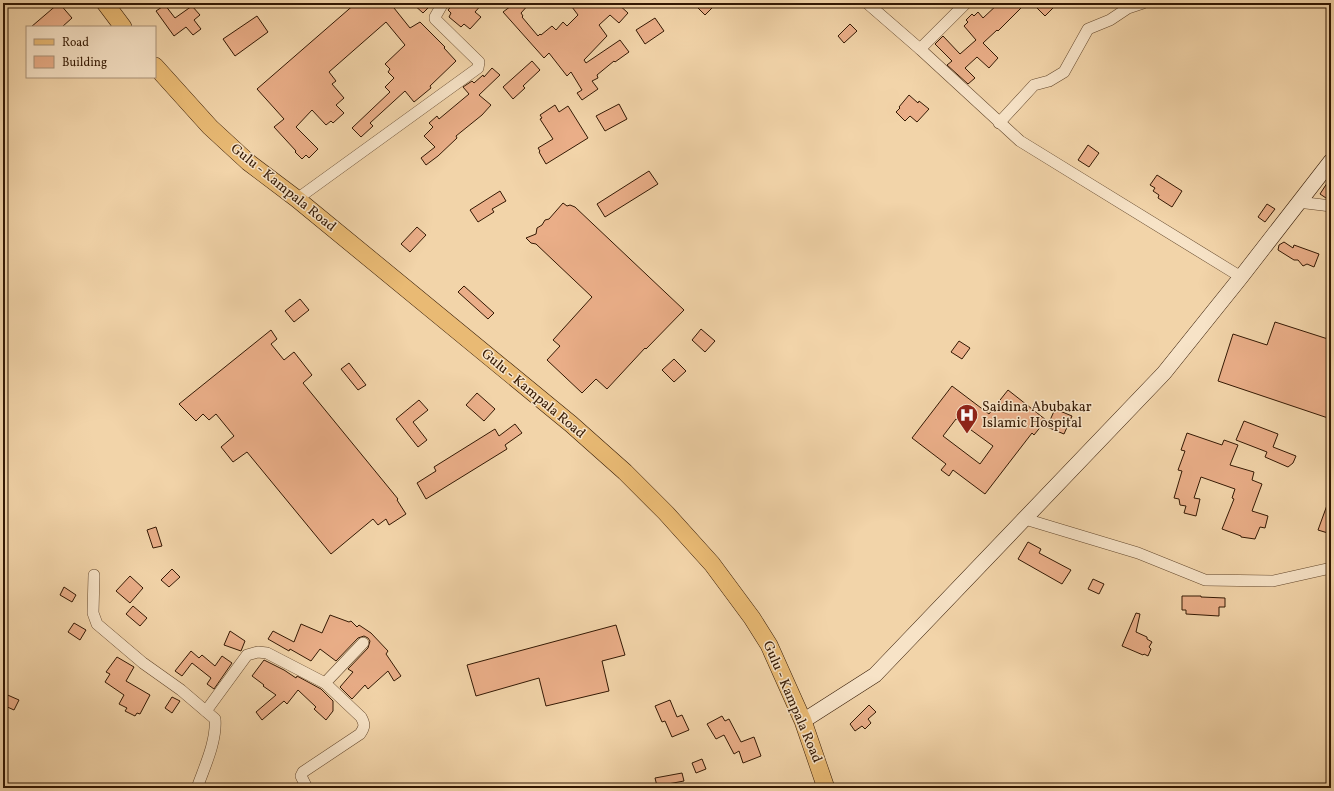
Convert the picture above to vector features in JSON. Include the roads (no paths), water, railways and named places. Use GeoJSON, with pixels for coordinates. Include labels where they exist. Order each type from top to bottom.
{"type":"FeatureCollection","features":[{"type":"Feature","properties":{"kind":"main road"},"geometry":{"type":"LineString","coordinates":[[105,3],[122,26]]}},
{"type":"Feature","properties":{"kind":"main road","name":"Gulu - Kampala Road"},"geometry":{"type":"LineString","coordinates":[[156,67],[210,126],[248,162],[297,199],[570,424],[625,472],[666,513],[712,564],[752,618],[769,645],[803,721],[826,788]]}},
{"type":"Feature","properties":{"kind":"street"},"geometry":{"type":"LineString","coordinates":[[297,199],[478,68],[478,62],[435,19],[435,16],[443,3]]}},
{"type":"Feature","properties":{"kind":"street"},"geometry":{"type":"LineString","coordinates":[[867,3],[920,49],[1020,141],[1241,277]]}},
{"type":"Feature","properties":{"kind":"street"},"geometry":{"type":"LineString","coordinates":[[920,49],[966,3]]}},
{"type":"Feature","properties":{"kind":"street"},"geometry":{"type":"LineString","coordinates":[[999,123],[1034,85],[1049,81],[1064,72],[1088,29],[1110,20],[1128,8],[1143,3]]}},
{"type":"Feature","properties":{"kind":"street"},"geometry":{"type":"LineString","coordinates":[[803,721],[875,675],[1164,373],[1331,161]]}},
{"type":"Feature","properties":{"kind":"street"},"geometry":{"type":"LineString","coordinates":[[1298,202],[1331,206]]}},
{"type":"Feature","properties":{"kind":"street"},"geometry":{"type":"LineString","coordinates":[[1025,519],[1138,553],[1205,580],[1273,580],[1331,568]]}},
{"type":"Feature","properties":{"kind":"street"},"geometry":{"type":"LineString","coordinates":[[94,576],[93,613],[96,624],[143,663],[169,680],[215,719],[216,729],[214,739],[197,788]]}},
{"type":"Feature","properties":{"kind":"street"},"geometry":{"type":"LineString","coordinates":[[325,683],[363,644]]}},
{"type":"Feature","properties":{"kind":"street"},"geometry":{"type":"LineString","coordinates":[[206,710],[247,655],[258,652],[267,653],[325,683],[360,717],[364,723],[364,727],[360,734],[303,772],[302,776],[307,788]]}},
{"type":"Feature","properties":{"kind":"place","name":"Saidina Abubakar Islamic Hospital"},"geometry":{"type":"Point","coordinates":[967,434]}}]}
